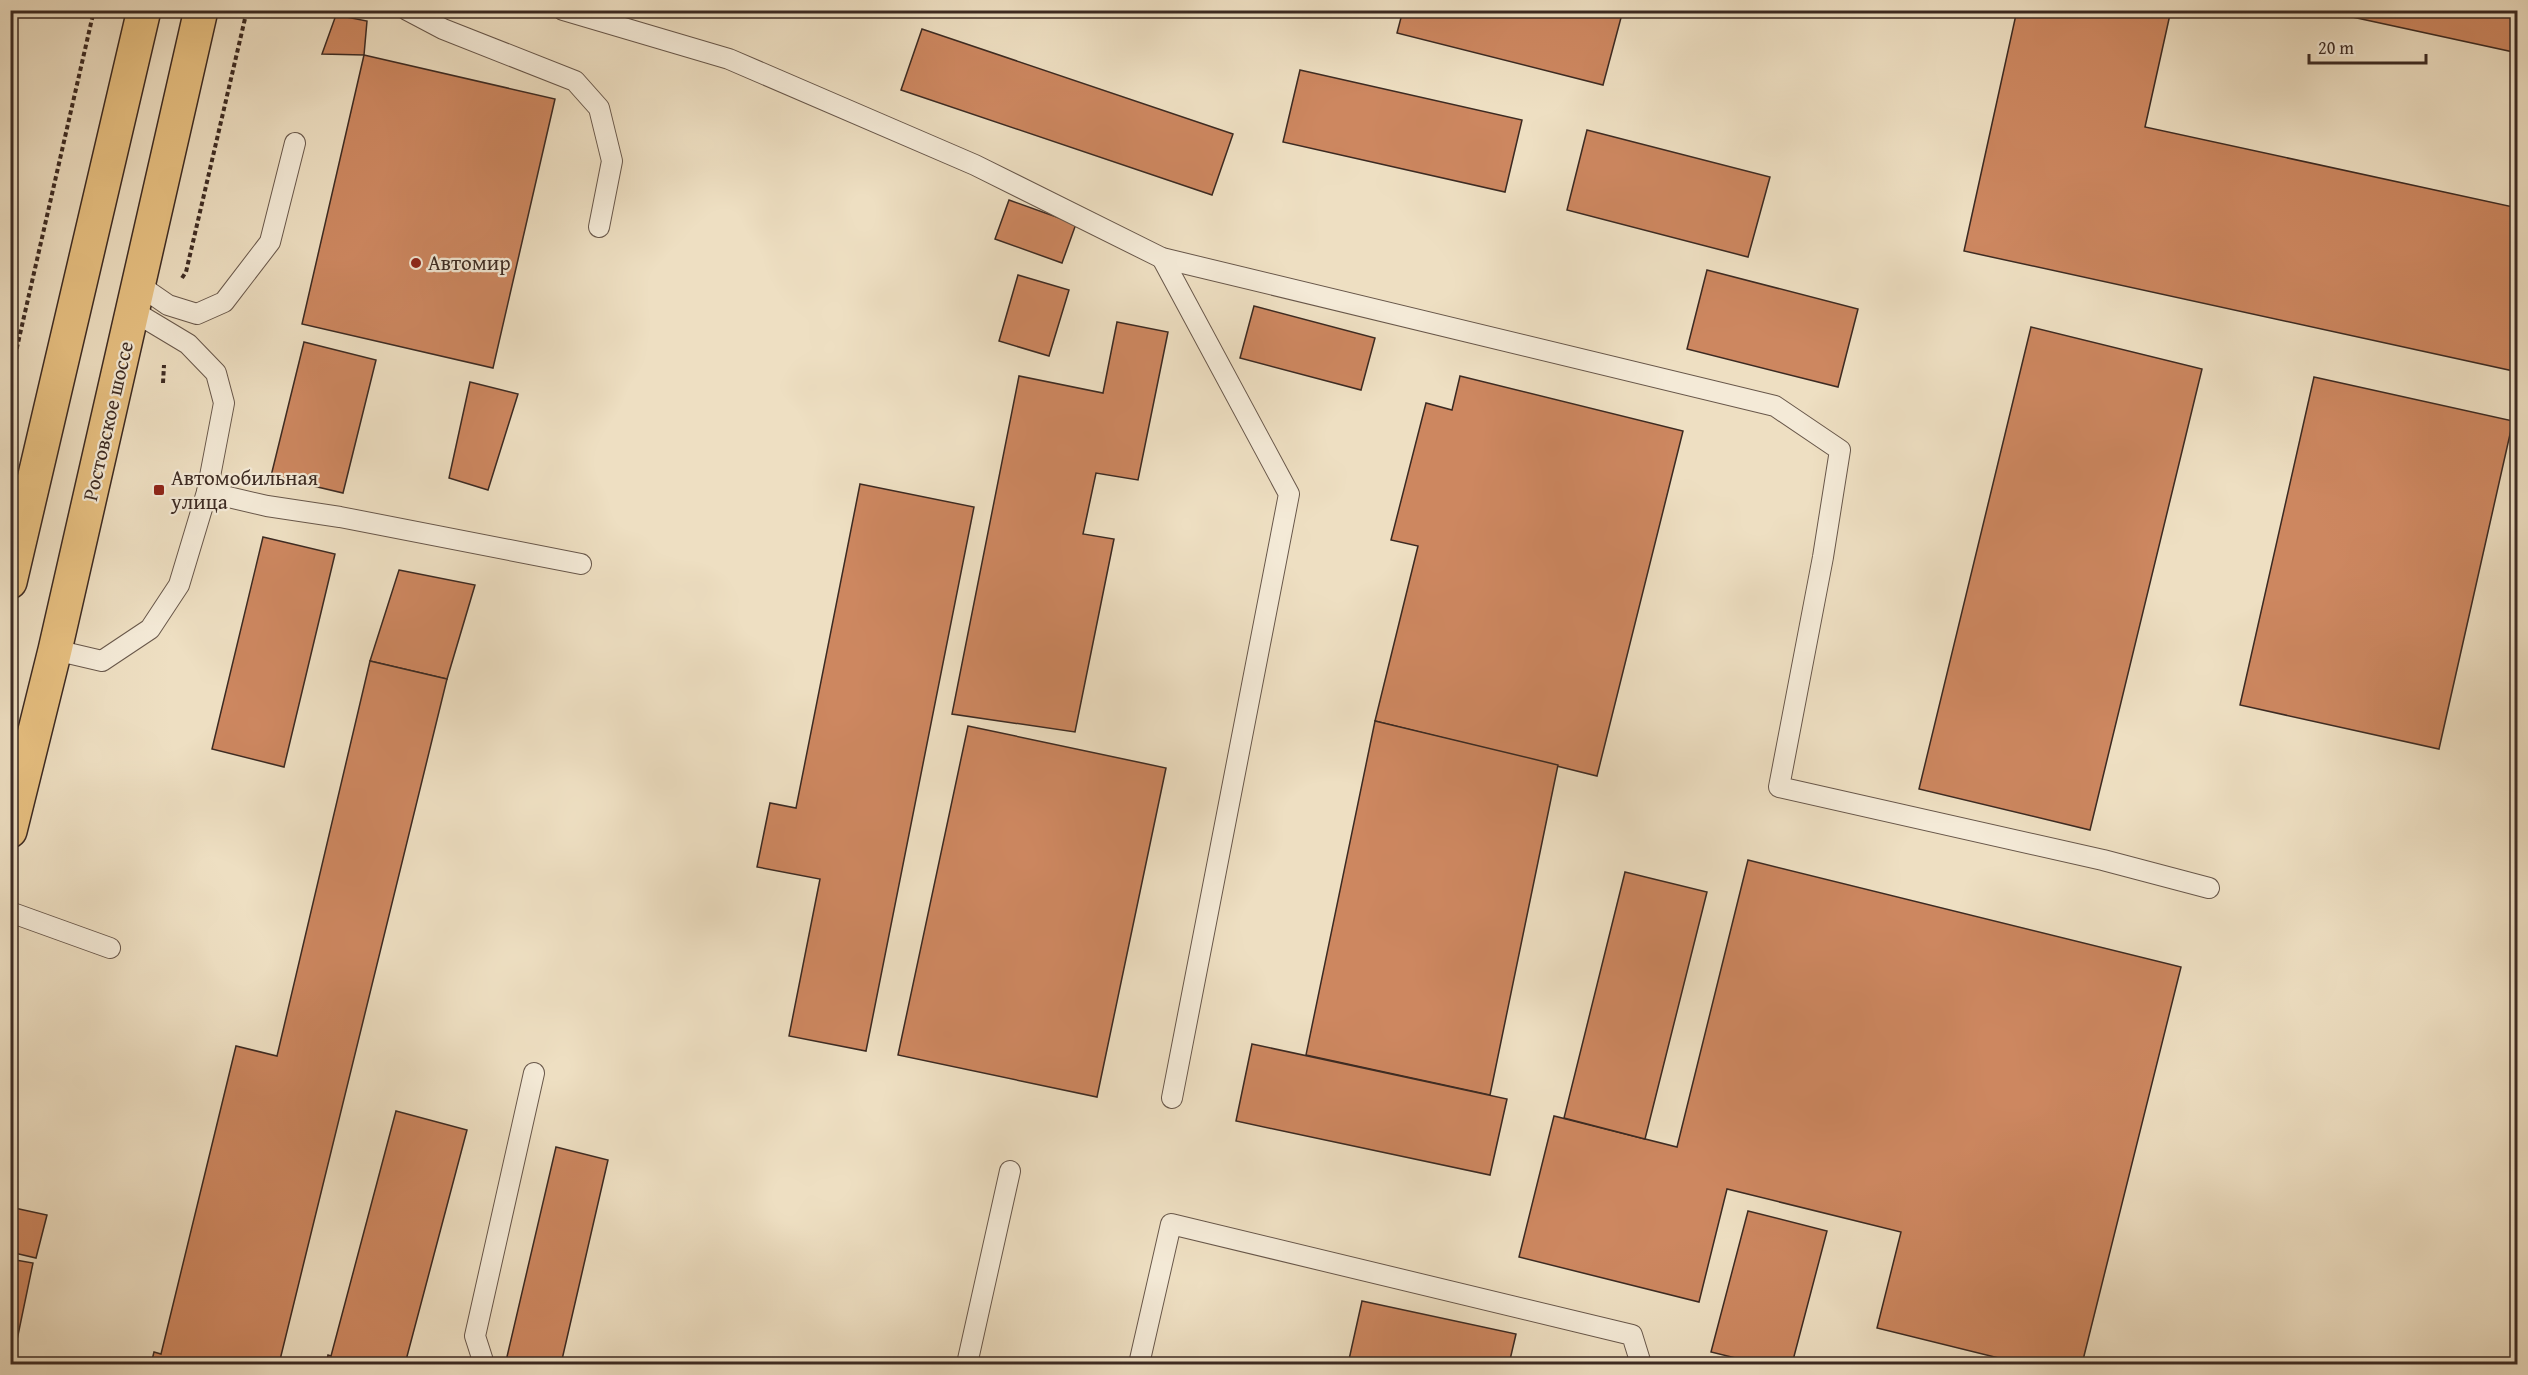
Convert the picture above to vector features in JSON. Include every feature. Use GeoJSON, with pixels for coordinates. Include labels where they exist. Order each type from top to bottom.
{"type":"FeatureCollection","features":[{"type":"Feature","properties":{"kind":"main road"},"geometry":{"type":"LineString","coordinates":[[10,582],[144,10]]}},
{"type":"Feature","properties":{"kind":"main road","name":"Ростовское шоссе"},"geometry":{"type":"LineString","coordinates":[[10,831],[55,651],[201,10]]}},
{"type":"Feature","properties":{"kind":"lane"},"geometry":{"type":"LineString","coordinates":[[408,10],[443,29],[575,81],[599,108],[612,161],[598,227]]}},
{"type":"Feature","properties":{"kind":"lane"},"geometry":{"type":"LineString","coordinates":[[563,10],[729,59],[975,165],[1162,258],[1775,406],[1840,450],[1821,568],[1779,787],[2103,860],[2209,888]]}},
{"type":"Feature","properties":{"kind":"lane"},"geometry":{"type":"LineString","coordinates":[[136,298],[197,314],[224,302],[270,242],[295,143]]}},
{"type":"Feature","properties":{"kind":"lane"},"geometry":{"type":"LineString","coordinates":[[1162,258],[1289,494],[1172,1098]]}},
{"type":"Feature","properties":{"kind":"lane"},"geometry":{"type":"LineString","coordinates":[[55,651],[102,661],[150,629],[179,585],[207,492],[224,403],[216,373],[188,344],[165,332],[136,298]]}},
{"type":"Feature","properties":{"kind":"lane"},"geometry":{"type":"LineString","coordinates":[[188,344],[197,314]]}},
{"type":"Feature","properties":{"kind":"lane"},"geometry":{"type":"LineString","coordinates":[[207,492],[267,506],[340,517],[580,564]]}},
{"type":"Feature","properties":{"kind":"lane"},"geometry":{"type":"LineString","coordinates":[[10,912],[110,948]]}},
{"type":"Feature","properties":{"kind":"lane"},"geometry":{"type":"LineString","coordinates":[[484,1365],[475,1336],[534,1073]]}},
{"type":"Feature","properties":{"kind":"lane"},"geometry":{"type":"LineString","coordinates":[[967,1365],[1010,1171]]}},
{"type":"Feature","properties":{"kind":"lane"},"geometry":{"type":"LineString","coordinates":[[1138,1365],[1171,1224],[1632,1335],[1641,1365]]}},
{"type":"Feature","properties":{"kind":"path"},"geometry":{"type":"LineString","coordinates":[[10,378],[94,10]]}},
{"type":"Feature","properties":{"kind":"path"},"geometry":{"type":"LineString","coordinates":[[168,305],[186,272],[247,10]]}},
{"type":"Feature","properties":{"kind":"path"},"geometry":{"type":"LineString","coordinates":[[163,383],[165,332]]}},
{"type":"Feature","properties":{"kind":"building"},"geometry":{"type":"Polygon","coordinates":[[[1403,10],[1610,10],[1622,14],[1603,85],[1397,33],[1403,10]]]}},
{"type":"Feature","properties":{"kind":"building"},"geometry":{"type":"Polygon","coordinates":[[[2017,10],[2171,10],[2145,127],[2518,208],[2518,372],[1964,251],[2017,10]]]}},
{"type":"Feature","properties":{"kind":"building"},"geometry":{"type":"Polygon","coordinates":[[[2320,10],[2518,10],[2518,53],[2320,10]]]}},
{"type":"Feature","properties":{"kind":"building"},"geometry":{"type":"Polygon","coordinates":[[[336,15],[367,21],[364,55],[322,54],[336,15]]]}},
{"type":"Feature","properties":{"kind":"building"},"geometry":{"type":"Polygon","coordinates":[[[922,29],[1233,134],[1212,195],[901,90],[922,29]]]}},
{"type":"Feature","properties":{"kind":"building","name":"Автомир"},"geometry":{"type":"Polygon","coordinates":[[[364,55],[555,99],[493,368],[302,324],[364,55]]]}},
{"type":"Feature","properties":{"kind":"building"},"geometry":{"type":"Polygon","coordinates":[[[1300,70],[1522,120],[1505,192],[1283,142],[1300,70]]]}},
{"type":"Feature","properties":{"kind":"building"},"geometry":{"type":"Polygon","coordinates":[[[1587,130],[1770,177],[1748,257],[1567,210],[1587,130]]]}},
{"type":"Feature","properties":{"kind":"building"},"geometry":{"type":"Polygon","coordinates":[[[1009,200],[1076,224],[1062,263],[995,239],[1009,200]]]}},
{"type":"Feature","properties":{"kind":"building"},"geometry":{"type":"Polygon","coordinates":[[[1707,270],[1858,309],[1838,387],[1687,349],[1707,270]]]}},
{"type":"Feature","properties":{"kind":"building"},"geometry":{"type":"Polygon","coordinates":[[[1018,275],[1069,290],[1049,356],[999,341],[1018,275]]]}},
{"type":"Feature","properties":{"kind":"building"},"geometry":{"type":"Polygon","coordinates":[[[1254,306],[1375,338],[1361,390],[1240,358],[1254,306]]]}},
{"type":"Feature","properties":{"kind":"building"},"geometry":{"type":"Polygon","coordinates":[[[1117,322],[1168,332],[1138,480],[1096,473],[1083,534],[1114,539],[1075,732],[952,714],[1019,376],[1103,393],[1117,322]]]}},
{"type":"Feature","properties":{"kind":"building"},"geometry":{"type":"Polygon","coordinates":[[[2031,327],[2202,369],[2090,830],[1919,789],[2031,327]]]}},
{"type":"Feature","properties":{"kind":"building"},"geometry":{"type":"Polygon","coordinates":[[[304,342],[376,360],[343,493],[271,476],[304,342]]]}},
{"type":"Feature","properties":{"kind":"building"},"geometry":{"type":"Polygon","coordinates":[[[1460,376],[1683,431],[1597,776],[1375,721],[1418,546],[1391,540],[1426,403],[1452,410],[1460,376]]]}},
{"type":"Feature","properties":{"kind":"building"},"geometry":{"type":"Polygon","coordinates":[[[2314,377],[2513,421],[2439,749],[2240,705],[2314,377]]]}},
{"type":"Feature","properties":{"kind":"building"},"geometry":{"type":"Polygon","coordinates":[[[470,382],[518,394],[488,490],[449,478],[470,382]]]}},
{"type":"Feature","properties":{"kind":"building"},"geometry":{"type":"Polygon","coordinates":[[[860,484],[974,507],[866,1051],[789,1036],[820,879],[757,867],[770,803],[796,808],[860,484]]]}},
{"type":"Feature","properties":{"kind":"building"},"geometry":{"type":"Polygon","coordinates":[[[263,537],[335,554],[284,767],[212,749],[263,537]]]}},
{"type":"Feature","properties":{"kind":"building"},"geometry":{"type":"Polygon","coordinates":[[[399,570],[475,585],[447,679],[370,661],[399,570]]]}},
{"type":"Feature","properties":{"kind":"building"},"geometry":{"type":"Polygon","coordinates":[[[370,661],[447,679],[279,1364],[151,1364],[154,1352],[161,1354],[236,1046],[277,1056],[370,661]]]}},
{"type":"Feature","properties":{"kind":"building"},"geometry":{"type":"Polygon","coordinates":[[[1375,721],[1558,765],[1490,1095],[1306,1055],[1375,721]]]}},
{"type":"Feature","properties":{"kind":"building"},"geometry":{"type":"Polygon","coordinates":[[[968,726],[1166,768],[1097,1097],[898,1055],[968,726]]]}},
{"type":"Feature","properties":{"kind":"building"},"geometry":{"type":"Polygon","coordinates":[[[1748,860],[2181,967],[2082,1364],[2023,1364],[1877,1328],[1901,1232],[1727,1189],[1699,1302],[1519,1257],[1554,1116],[1677,1147],[1748,860]]]}},
{"type":"Feature","properties":{"kind":"building"},"geometry":{"type":"Polygon","coordinates":[[[1625,872],[1707,892],[1645,1139],[1564,1118],[1625,872]]]}},
{"type":"Feature","properties":{"kind":"building"},"geometry":{"type":"Polygon","coordinates":[[[1252,1044],[1507,1099],[1490,1175],[1236,1121],[1252,1044]]]}},
{"type":"Feature","properties":{"kind":"building"},"geometry":{"type":"Polygon","coordinates":[[[396,1111],[467,1130],[405,1364],[326,1364],[328,1355],[331,1356],[396,1111]]]}},
{"type":"Feature","properties":{"kind":"building"},"geometry":{"type":"Polygon","coordinates":[[[556,1147],[608,1160],[561,1364],[520,1364],[506,1361],[556,1147]]]}},
{"type":"Feature","properties":{"kind":"building"},"geometry":{"type":"Polygon","coordinates":[[[10,1207],[47,1215],[36,1258],[10,1252],[10,1207]]]}},
{"type":"Feature","properties":{"kind":"building"},"geometry":{"type":"Polygon","coordinates":[[[1748,1211],[1827,1231],[1792,1364],[1760,1364],[1711,1352],[1748,1211]]]}},
{"type":"Feature","properties":{"kind":"building"},"geometry":{"type":"Polygon","coordinates":[[[10,1259],[33,1263],[12,1364],[10,1364],[10,1259]]]}},
{"type":"Feature","properties":{"kind":"building"},"geometry":{"type":"Polygon","coordinates":[[[1362,1301],[1516,1334],[1509,1364],[1348,1364],[1362,1301]]]}},
{"type":"Feature","properties":{"kind":"place","name":"Автомир"},"geometry":{"type":"Point","coordinates":[416,263]}},
{"type":"Feature","properties":{"kind":"place","name":"Автомобильная улица"},"geometry":{"type":"Point","coordinates":[159,490]}}]}
